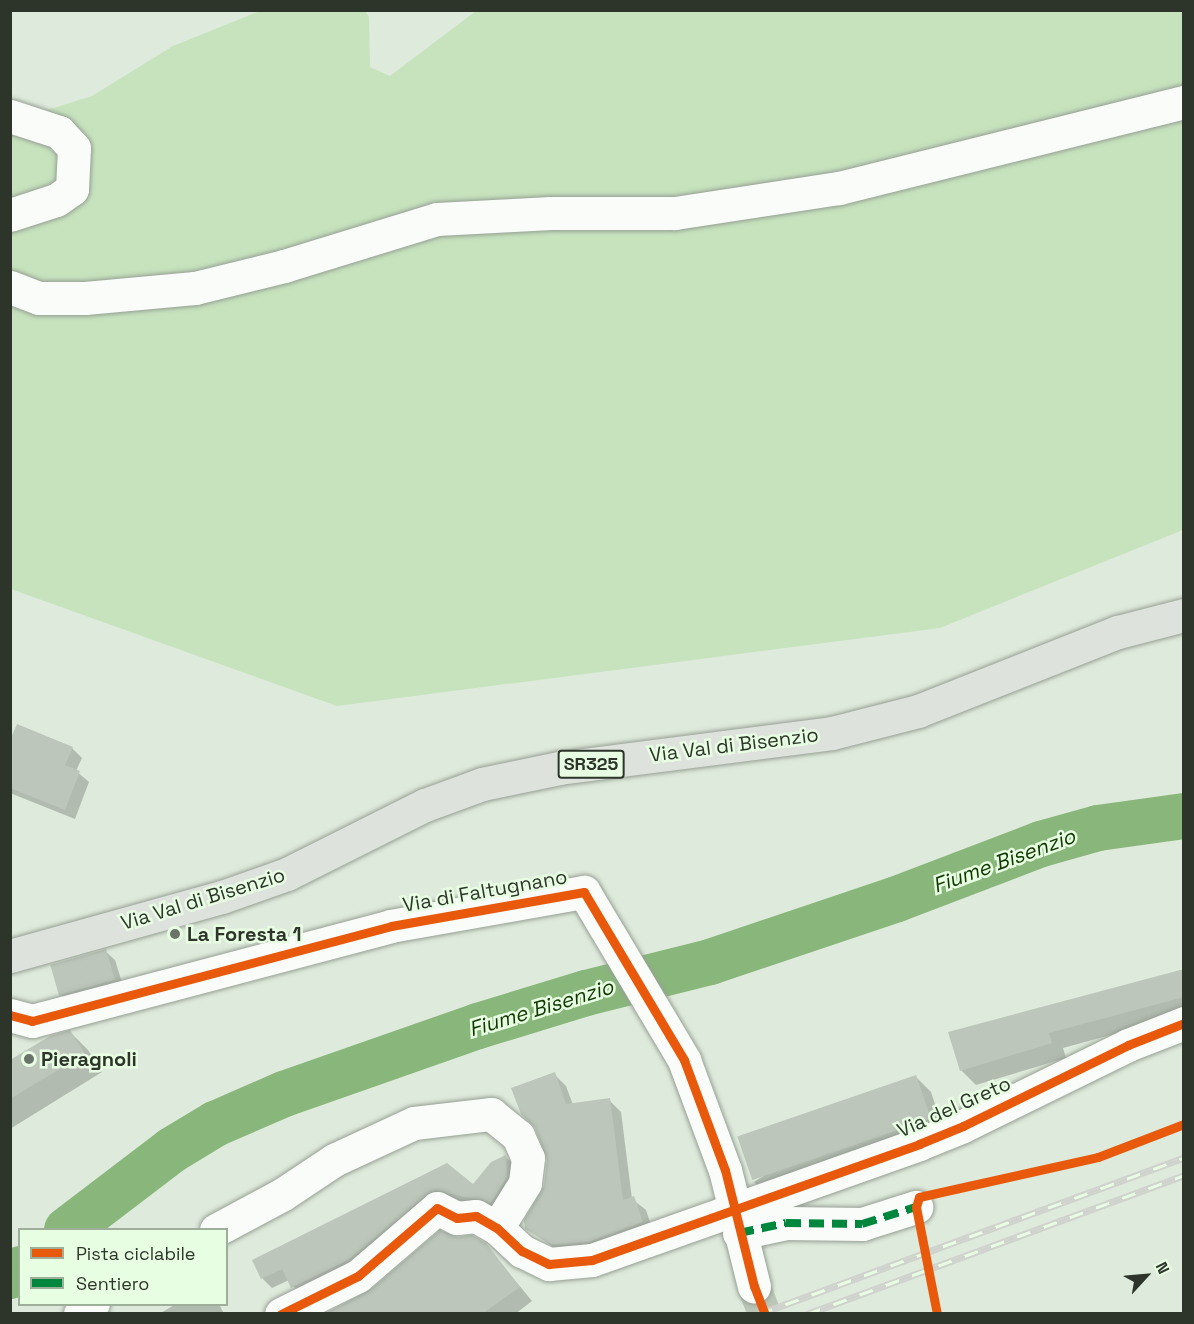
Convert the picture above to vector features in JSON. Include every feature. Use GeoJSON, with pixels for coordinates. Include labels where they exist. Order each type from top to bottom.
{"type":"FeatureCollection","features":[{"type":"Feature","properties":{"kind":"main road","name":"Via Val di Bisenzio"},"geometry":{"type":"LineString","coordinates":[[10,956],[222,897],[287,874],[425,805],[482,784],[559,768],[832,733],[918,711],[1118,632],[1184,615]]}},
{"type":"Feature","properties":{"kind":"street"},"geometry":{"type":"LineString","coordinates":[[10,287],[39,298],[85,298],[195,288],[284,266],[437,219],[551,213],[675,213],[839,188],[1184,102]]}},
{"type":"Feature","properties":{"kind":"street"},"geometry":{"type":"LineString","coordinates":[[10,116],[59,132],[74,148],[72,189],[56,200],[10,214]]}},
{"type":"Feature","properties":{"kind":"street","name":"Via di Faltugnano"},"geometry":{"type":"LineString","coordinates":[[10,1015],[32,1021],[392,926],[584,892],[684,1060],[725,1170],[754,1286]]}},
{"type":"Feature","properties":{"kind":"street","name":"Via del Greto"},"geometry":{"type":"LineString","coordinates":[[737,1221],[963,1126],[1128,1044],[1184,1023]]}},
{"type":"Feature","properties":{"kind":"street"},"geometry":{"type":"LineString","coordinates":[[220,1228],[283,1194],[334,1160],[414,1123],[491,1114],[518,1136],[528,1158],[525,1183],[497,1228]]}},
{"type":"Feature","properties":{"kind":"street"},"geometry":{"type":"LineString","coordinates":[[281,1314],[358,1276],[437,1208],[457,1218],[476,1216],[497,1228],[522,1251],[549,1264],[592,1260],[737,1221],[862,1224],[916,1207]]}},
{"type":"Feature","properties":{"kind":"green space"},"geometry":{"type":"Polygon","coordinates":[[[260,11],[365,11],[369,17],[370,67],[390,76],[476,11],[1183,11],[1183,530],[940,628],[337,706],[11,589],[10,109],[47,110],[92,96],[173,46],[260,11]]]}},
{"type":"Feature","properties":{"kind":"building"},"geometry":{"type":"Polygon","coordinates":[[[17,724],[73,747],[65,765],[80,771],[65,810],[10,788],[10,740],[17,724]]]}},
{"type":"Feature","properties":{"kind":"building"},"geometry":{"type":"Polygon","coordinates":[[[106,949],[115,980],[59,996],[50,965],[106,949]]]}},
{"type":"Feature","properties":{"kind":"building"},"geometry":{"type":"Polygon","coordinates":[[[1184,969],[1184,997],[1049,1033],[1052,1043],[960,1071],[948,1032],[1184,969]]]}},
{"type":"Feature","properties":{"kind":"building"},"geometry":{"type":"Polygon","coordinates":[[[70,1030],[85,1054],[10,1099],[10,1060],[50,1036],[70,1030]]]}},
{"type":"Feature","properties":{"kind":"building"},"geometry":{"type":"Polygon","coordinates":[[[555,1072],[566,1104],[610,1098],[623,1200],[634,1196],[643,1222],[588,1242],[552,1245],[525,1229],[524,1220],[544,1186],[547,1160],[535,1128],[521,1114],[511,1088],[555,1072]]]}},
{"type":"Feature","properties":{"kind":"building"},"geometry":{"type":"Polygon","coordinates":[[[916,1075],[931,1118],[752,1180],[737,1137],[916,1075]]]}},
{"type":"Feature","properties":{"kind":"building"},"geometry":{"type":"Polygon","coordinates":[[[506,1155],[507,1177],[491,1203],[434,1190],[348,1260],[291,1288],[282,1269],[261,1279],[252,1260],[447,1163],[473,1184],[491,1162],[506,1155]]]}},
{"type":"Feature","properties":{"kind":"building"},"geometry":{"type":"Polygon","coordinates":[[[440,1230],[458,1237],[472,1235],[486,1243],[520,1287],[482,1314],[324,1314],[370,1290],[440,1230]]]}},
{"type":"Feature","properties":{"kind":"waterway","name":"Fiume Bisenzio"},"geometry":{"type":"LineString","coordinates":[[70,1228],[172,1150],[215,1124],[284,1094],[478,1026],[586,993],[710,962],[897,899],[1041,844],[1098,828],[1184,816]]}},
{"type":"Feature","properties":{"kind":"waterway","name":"Fiume Bisenzio"},"geometry":{"type":"LineString","coordinates":[[10,1276],[18,1270]]}},
{"type":"Feature","properties":{"kind":"tunnel"},"geometry":{"type":"LineString","coordinates":[[754,1286],[765,1314]]}},
{"type":"Feature","properties":{"kind":"railway"},"geometry":{"type":"LineString","coordinates":[[759,1314],[1184,1158]]}},
{"type":"Feature","properties":{"kind":"railway"},"geometry":{"type":"LineString","coordinates":[[807,1314],[1184,1175]]}},
{"type":"Feature","properties":{"kind":"marked path"},"geometry":{"type":"LineString","coordinates":[[739,1233],[786,1223],[862,1224],[916,1207]]}},
{"type":"Feature","properties":{"kind":"cycle path"},"geometry":{"type":"LineString","coordinates":[[10,1015],[32,1021],[391,926],[584,892],[684,1060],[725,1170],[754,1286],[765,1314]]}},
{"type":"Feature","properties":{"kind":"cycle path"},"geometry":{"type":"LineString","coordinates":[[281,1314],[358,1276],[437,1208],[457,1218],[476,1216],[497,1228],[522,1251],[549,1264],[592,1260],[919,1144],[963,1126],[1128,1045],[1184,1023]]}},
{"type":"Feature","properties":{"kind":"cycle path"},"geometry":{"type":"LineString","coordinates":[[937,1314],[916,1207],[919,1197],[1098,1157],[1184,1124]]}},
{"type":"Feature","properties":{"kind":"place","name":"La Foresta 1"},"geometry":{"type":"Point","coordinates":[175,934]}},
{"type":"Feature","properties":{"kind":"place","name":"Pieragnoli"},"geometry":{"type":"Point","coordinates":[29,1059]}}]}
